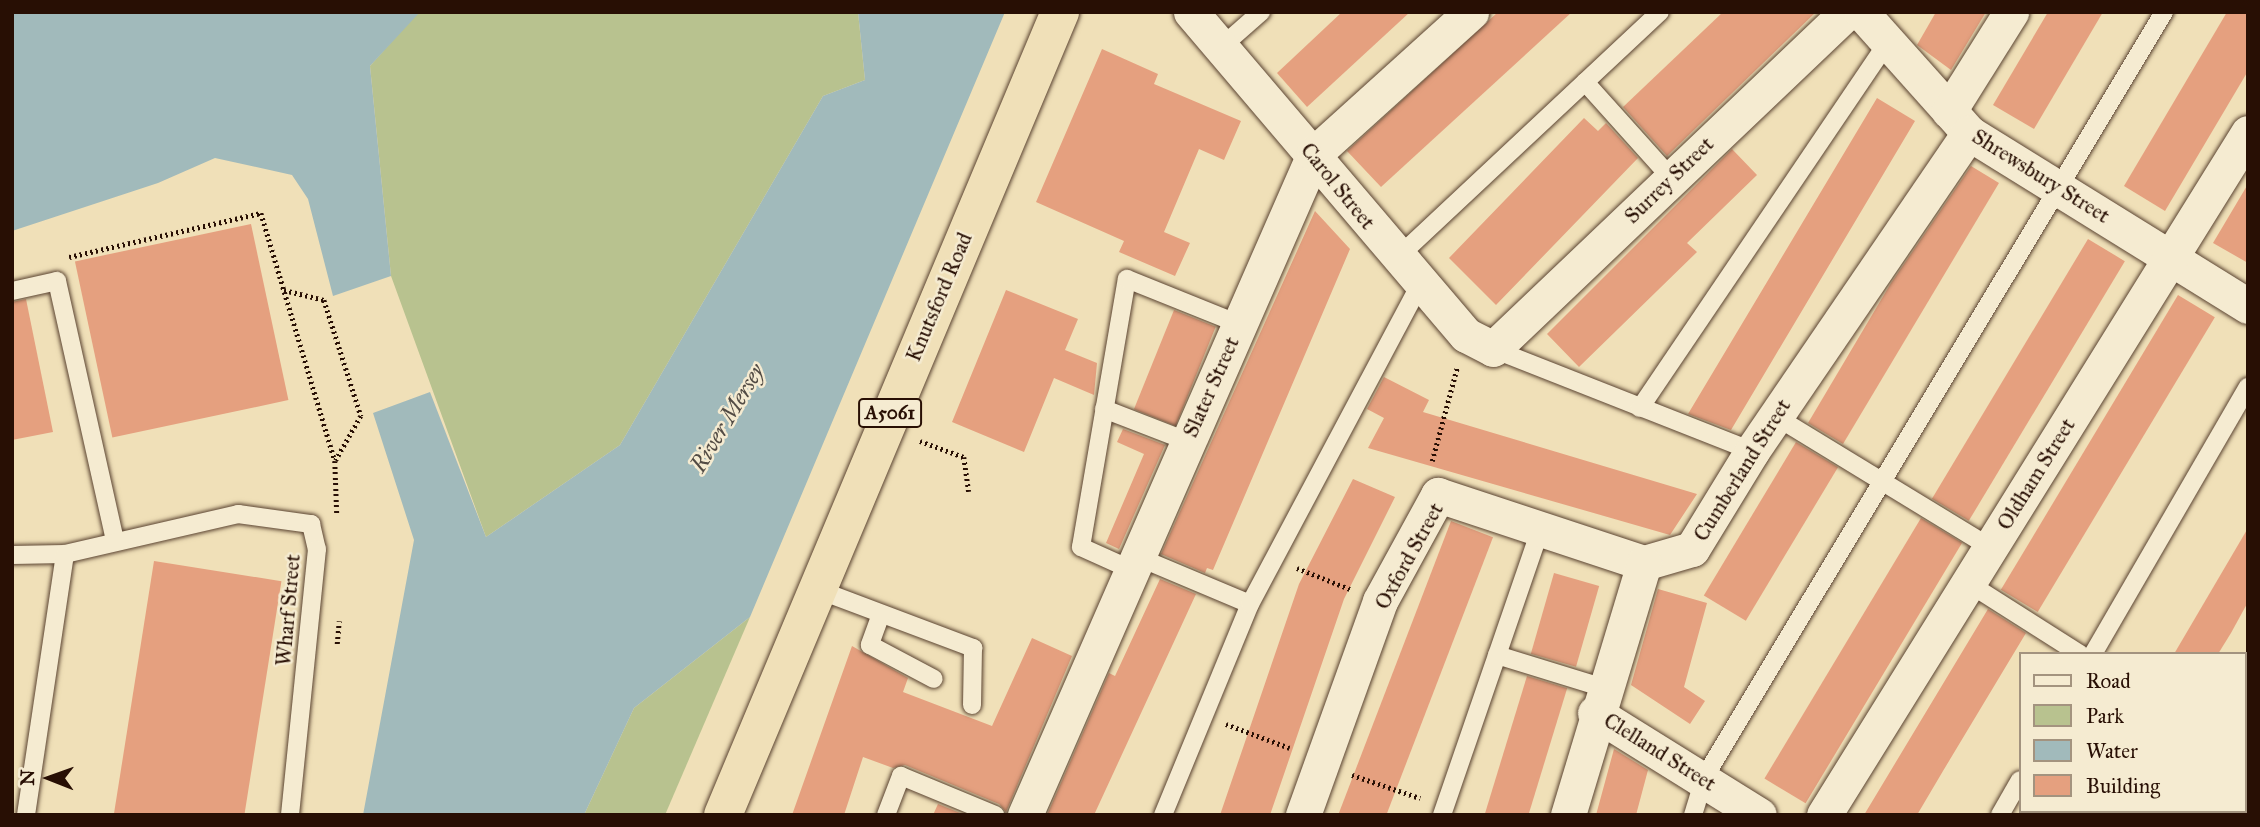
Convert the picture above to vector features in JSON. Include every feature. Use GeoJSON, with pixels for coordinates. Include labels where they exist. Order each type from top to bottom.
{"type":"FeatureCollection","features":[{"type":"Feature","properties":{"kind":"highway","name":"Knutsford Road"},"geometry":{"type":"LineString","coordinates":[[723,815],[1060,12]]}},
{"type":"Feature","properties":{"kind":"street","name":"Carol Street"},"geometry":{"type":"LineString","coordinates":[[1191,12],[1314,154],[1397,258],[1479,342]]}},
{"type":"Feature","properties":{"kind":"street","name":"Slater Street"},"geometry":{"type":"LineString","coordinates":[[1025,815],[1314,154],[1471,12]]}},
{"type":"Feature","properties":{"kind":"street","name":"Cumberland Street"},"geometry":{"type":"LineString","coordinates":[[1644,563],[1692,550],[1959,122],[2011,12]]}},
{"type":"Feature","properties":{"kind":"street","name":"Shrewsbury Street"},"geometry":{"type":"LineString","coordinates":[[1870,21],[1959,122],[2248,306]]}},
{"type":"Feature","properties":{"kind":"street","name":"Surrey Street"},"geometry":{"type":"LineString","coordinates":[[1479,342],[1671,178],[1870,21]]}},
{"type":"Feature","properties":{"kind":"street","name":"Oldham Street"},"geometry":{"type":"LineString","coordinates":[[1824,815],[2248,133]]}},
{"type":"Feature","properties":{"kind":"street","name":"Oxford Street"},"geometry":{"type":"LineString","coordinates":[[1303,815],[1380,601],[1438,495],[1644,563]]}},
{"type":"Feature","properties":{"kind":"street"},"geometry":{"type":"LineString","coordinates":[[1568,815],[1599,700],[1644,563]]}},
{"type":"Feature","properties":{"kind":"street","name":"Clelland Street"},"geometry":{"type":"LineString","coordinates":[[1599,700],[1759,815]]}},
{"type":"Feature","properties":{"kind":"lane"},"geometry":{"type":"LineString","coordinates":[[1220,48],[1261,12]]}},
{"type":"Feature","properties":{"kind":"lane"},"geometry":{"type":"LineString","coordinates":[[1397,258],[1660,12]]}},
{"type":"Feature","properties":{"kind":"lane"},"geometry":{"type":"LineString","coordinates":[[1693,815],[1704,778],[2164,12]]}},
{"type":"Feature","properties":{"kind":"lane"},"geometry":{"type":"LineString","coordinates":[[1640,408],[1870,21]]}},
{"type":"Feature","properties":{"kind":"lane"},"geometry":{"type":"LineString","coordinates":[[1585,82],[1671,178]]}},
{"type":"Feature","properties":{"kind":"lane"},"geometry":{"type":"LineString","coordinates":[[1239,324],[1127,279],[1081,547],[1250,604]]}},
{"type":"Feature","properties":{"kind":"lane"},"geometry":{"type":"LineString","coordinates":[[12,291],[57,281],[116,541]]}},
{"type":"Feature","properties":{"kind":"lane"},"geometry":{"type":"LineString","coordinates":[[1163,815],[1250,604],[1421,283]]}},
{"type":"Feature","properties":{"kind":"lane"},"geometry":{"type":"LineString","coordinates":[[1479,342],[1752,451]]}},
{"type":"Feature","properties":{"kind":"lane"},"geometry":{"type":"LineString","coordinates":[[2094,652],[2248,387]]}},
{"type":"Feature","properties":{"kind":"lane"},"geometry":{"type":"LineString","coordinates":[[1104,409],[1187,441]]}},
{"type":"Feature","properties":{"kind":"lane"},"geometry":{"type":"LineString","coordinates":[[1775,416],[1990,547]]}},
{"type":"Feature","properties":{"kind":"lane","name":"Wharf Street"},"geometry":{"type":"LineString","coordinates":[[12,555],[65,554],[238,514],[311,524],[317,549],[290,815]]}},
{"type":"Feature","properties":{"kind":"lane"},"geometry":{"type":"LineString","coordinates":[[1442,815],[1540,530]]}},
{"type":"Feature","properties":{"kind":"lane"},"geometry":{"type":"LineString","coordinates":[[26,815],[65,554]]}},
{"type":"Feature","properties":{"kind":"lane"},"geometry":{"type":"LineString","coordinates":[[1968,583],[2077,652]]}},
{"type":"Feature","properties":{"kind":"lane"},"geometry":{"type":"LineString","coordinates":[[819,590],[973,648],[972,705]]}},
{"type":"Feature","properties":{"kind":"lane"},"geometry":{"type":"LineString","coordinates":[[881,614],[870,645],[934,679]]}},
{"type":"Feature","properties":{"kind":"lane"},"geometry":{"type":"LineString","coordinates":[[1497,655],[1599,700]]}},
{"type":"Feature","properties":{"kind":"lane"},"geometry":{"type":"LineString","coordinates":[[886,815],[901,776],[995,815]]}},
{"type":"Feature","properties":{"kind":"lane"},"geometry":{"type":"LineString","coordinates":[[2000,815],[2018,784]]}},
{"type":"Feature","properties":{"kind":"path"},"geometry":{"type":"LineString","coordinates":[[55,260],[261,213],[335,461],[338,527]]}},
{"type":"Feature","properties":{"kind":"path"},"geometry":{"type":"LineString","coordinates":[[284,290],[324,300],[361,416],[335,461]]}},
{"type":"Feature","properties":{"kind":"path"},"geometry":{"type":"LineString","coordinates":[[1438,495],[1430,469],[1479,342]]}},
{"type":"Feature","properties":{"kind":"path"},"geometry":{"type":"LineString","coordinates":[[920,440],[964,457],[969,492]]}},
{"type":"Feature","properties":{"kind":"path"},"geometry":{"type":"LineString","coordinates":[[1274,559],[1380,601]]}},
{"type":"Feature","properties":{"kind":"green space"},"geometry":{"type":"Polygon","coordinates":[[[418,12],[858,12],[865,80],[823,96],[620,445],[486,537],[391,276],[370,66],[418,12]]]}},
{"type":"Feature","properties":{"kind":"green space"},"geometry":{"type":"Polygon","coordinates":[[[750,617],[665,815],[584,815],[634,708],[750,617]]]}},
{"type":"Feature","properties":{"kind":"water"},"geometry":{"type":"Polygon","coordinates":[[[12,12],[420,12],[370,66],[391,276],[333,296],[308,199],[292,175],[215,158],[158,183],[12,231],[12,12]]]}},
{"type":"Feature","properties":{"kind":"water","name":"River Mersey"},"geometry":{"type":"Polygon","coordinates":[[[858,12],[1005,12],[750,617],[634,708],[584,815],[363,815],[414,540],[373,413],[430,392],[486,537],[620,445],[823,96],[865,80],[858,12]]]}},
{"type":"Feature","properties":{"kind":"building"},"geometry":{"type":"Polygon","coordinates":[[[1342,12],[1410,12],[1307,107],[1277,73],[1342,12]]]}},
{"type":"Feature","properties":{"kind":"building"},"geometry":{"type":"Polygon","coordinates":[[[1498,12],[1572,12],[1381,187],[1347,151],[1498,12]]]}},
{"type":"Feature","properties":{"kind":"building"},"geometry":{"type":"Polygon","coordinates":[[[1723,12],[1816,12],[1667,156],[1623,107],[1723,12]]]}},
{"type":"Feature","properties":{"kind":"building"},"geometry":{"type":"Polygon","coordinates":[[[1936,12],[1986,12],[1951,70],[1917,45],[1936,12]]]}},
{"type":"Feature","properties":{"kind":"building"},"geometry":{"type":"Polygon","coordinates":[[[2048,12],[2103,12],[2034,129],[1993,105],[2048,12]]]}},
{"type":"Feature","properties":{"kind":"building"},"geometry":{"type":"Polygon","coordinates":[[[2227,12],[2248,12],[2248,71],[2165,211],[2124,186],[2227,12]]]}},
{"type":"Feature","properties":{"kind":"building"},"geometry":{"type":"Polygon","coordinates":[[[1102,49],[1158,74],[1154,84],[1241,121],[1224,160],[1199,149],[1164,232],[1190,243],[1175,276],[1119,252],[1124,241],[1036,202],[1102,49]]]}},
{"type":"Feature","properties":{"kind":"building"},"geometry":{"type":"Polygon","coordinates":[[[1877,98],[1915,121],[1731,430],[1688,414],[1877,98]]]}},
{"type":"Feature","properties":{"kind":"building"},"geometry":{"type":"Polygon","coordinates":[[[1584,118],[1598,131],[1606,123],[1638,158],[1496,305],[1449,258],[1584,118]]]}},
{"type":"Feature","properties":{"kind":"building"},"geometry":{"type":"Polygon","coordinates":[[[1732,149],[1757,175],[1687,243],[1697,252],[1579,367],[1547,334],[1732,149]]]}},
{"type":"Feature","properties":{"kind":"building"},"geometry":{"type":"Polygon","coordinates":[[[1971,166],[1999,183],[1843,444],[1808,423],[1891,283],[1971,166]]]}},
{"type":"Feature","properties":{"kind":"building"},"geometry":{"type":"Polygon","coordinates":[[[2248,184],[2248,263],[2213,243],[2248,184]]]}},
{"type":"Feature","properties":{"kind":"building"},"geometry":{"type":"Polygon","coordinates":[[[1315,211],[1350,249],[1213,570],[1207,568],[1205,573],[1161,554],[1315,211]]]}},
{"type":"Feature","properties":{"kind":"building"},"geometry":{"type":"Polygon","coordinates":[[[251,224],[288,400],[112,437],[75,261],[251,224]]]}},
{"type":"Feature","properties":{"kind":"building"},"geometry":{"type":"Polygon","coordinates":[[[2088,239],[2125,261],[1969,521],[1932,499],[2088,239]]]}},
{"type":"Feature","properties":{"kind":"building"},"geometry":{"type":"Polygon","coordinates":[[[1006,290],[1078,319],[1065,350],[1097,363],[1094,395],[1054,378],[1024,452],[952,422],[1006,290]]]}},
{"type":"Feature","properties":{"kind":"building"},"geometry":{"type":"Polygon","coordinates":[[[2178,295],[2215,317],[2038,612],[2001,590],[2178,295]]]}},
{"type":"Feature","properties":{"kind":"building"},"geometry":{"type":"Polygon","coordinates":[[[26,299],[53,432],[12,440],[12,302],[26,299]]]}},
{"type":"Feature","properties":{"kind":"building"},"geometry":{"type":"Polygon","coordinates":[[[1174,310],[1216,327],[1176,426],[1134,409],[1174,310]]]}},
{"type":"Feature","properties":{"kind":"building"},"geometry":{"type":"Polygon","coordinates":[[[1384,377],[1429,400],[1423,412],[1697,494],[1670,535],[1368,448],[1384,418],[1367,409],[1384,377]]]}},
{"type":"Feature","properties":{"kind":"building"},"geometry":{"type":"Polygon","coordinates":[[[1123,429],[1165,445],[1119,549],[1106,543],[1144,454],[1117,442],[1123,429]]]}},
{"type":"Feature","properties":{"kind":"building"},"geometry":{"type":"Polygon","coordinates":[[[1796,442],[1838,467],[1746,621],[1704,595],[1796,442]]]}},
{"type":"Feature","properties":{"kind":"building"},"geometry":{"type":"Polygon","coordinates":[[[1353,479],[1395,497],[1344,599],[1270,815],[1220,815],[1299,584],[1353,479]]]}},
{"type":"Feature","properties":{"kind":"building"},"geometry":{"type":"Polygon","coordinates":[[[1921,518],[1962,543],[1806,803],[1764,779],[1921,518]]]}},
{"type":"Feature","properties":{"kind":"building"},"geometry":{"type":"Polygon","coordinates":[[[1451,521],[1493,537],[1386,815],[1338,815],[1451,521]]]}},
{"type":"Feature","properties":{"kind":"building"},"geometry":{"type":"Polygon","coordinates":[[[2248,528],[2248,602],[2231,633],[2219,652],[2175,652],[2248,528]]]}},
{"type":"Feature","properties":{"kind":"building"},"geometry":{"type":"Polygon","coordinates":[[[154,561],[281,581],[244,815],[114,815],[154,561]]]}},
{"type":"Feature","properties":{"kind":"building"},"geometry":{"type":"Polygon","coordinates":[[[1554,573],[1599,586],[1576,667],[1531,654],[1554,573]]]}},
{"type":"Feature","properties":{"kind":"building"},"geometry":{"type":"Polygon","coordinates":[[[1160,579],[1196,594],[1094,815],[1047,815],[1109,673],[1115,676],[1160,579]]]}},
{"type":"Feature","properties":{"kind":"building"},"geometry":{"type":"Polygon","coordinates":[[[1658,589],[1707,603],[1684,687],[1705,701],[1690,724],[1631,685],[1658,589]]]}},
{"type":"Feature","properties":{"kind":"building"},"geometry":{"type":"Polygon","coordinates":[[[1988,609],[2026,633],[1917,815],[1864,815],[1988,609]]]}},
{"type":"Feature","properties":{"kind":"building"},"geometry":{"type":"Polygon","coordinates":[[[1032,638],[1072,656],[1006,812],[999,804],[905,765],[893,768],[863,757],[844,815],[792,815],[852,646],[908,678],[903,692],[992,726],[1032,638]]]}},
{"type":"Feature","properties":{"kind":"building"},"geometry":{"type":"Polygon","coordinates":[[[1527,676],[1567,688],[1528,815],[1485,815],[1527,676]]]}},
{"type":"Feature","properties":{"kind":"building"},"geometry":{"type":"Polygon","coordinates":[[[1614,749],[1648,770],[1636,815],[1596,815],[1614,749]]]}},
{"type":"Feature","properties":{"kind":"building"},"geometry":{"type":"Polygon","coordinates":[[[938,804],[965,815],[933,815],[938,804]]]}}]}
